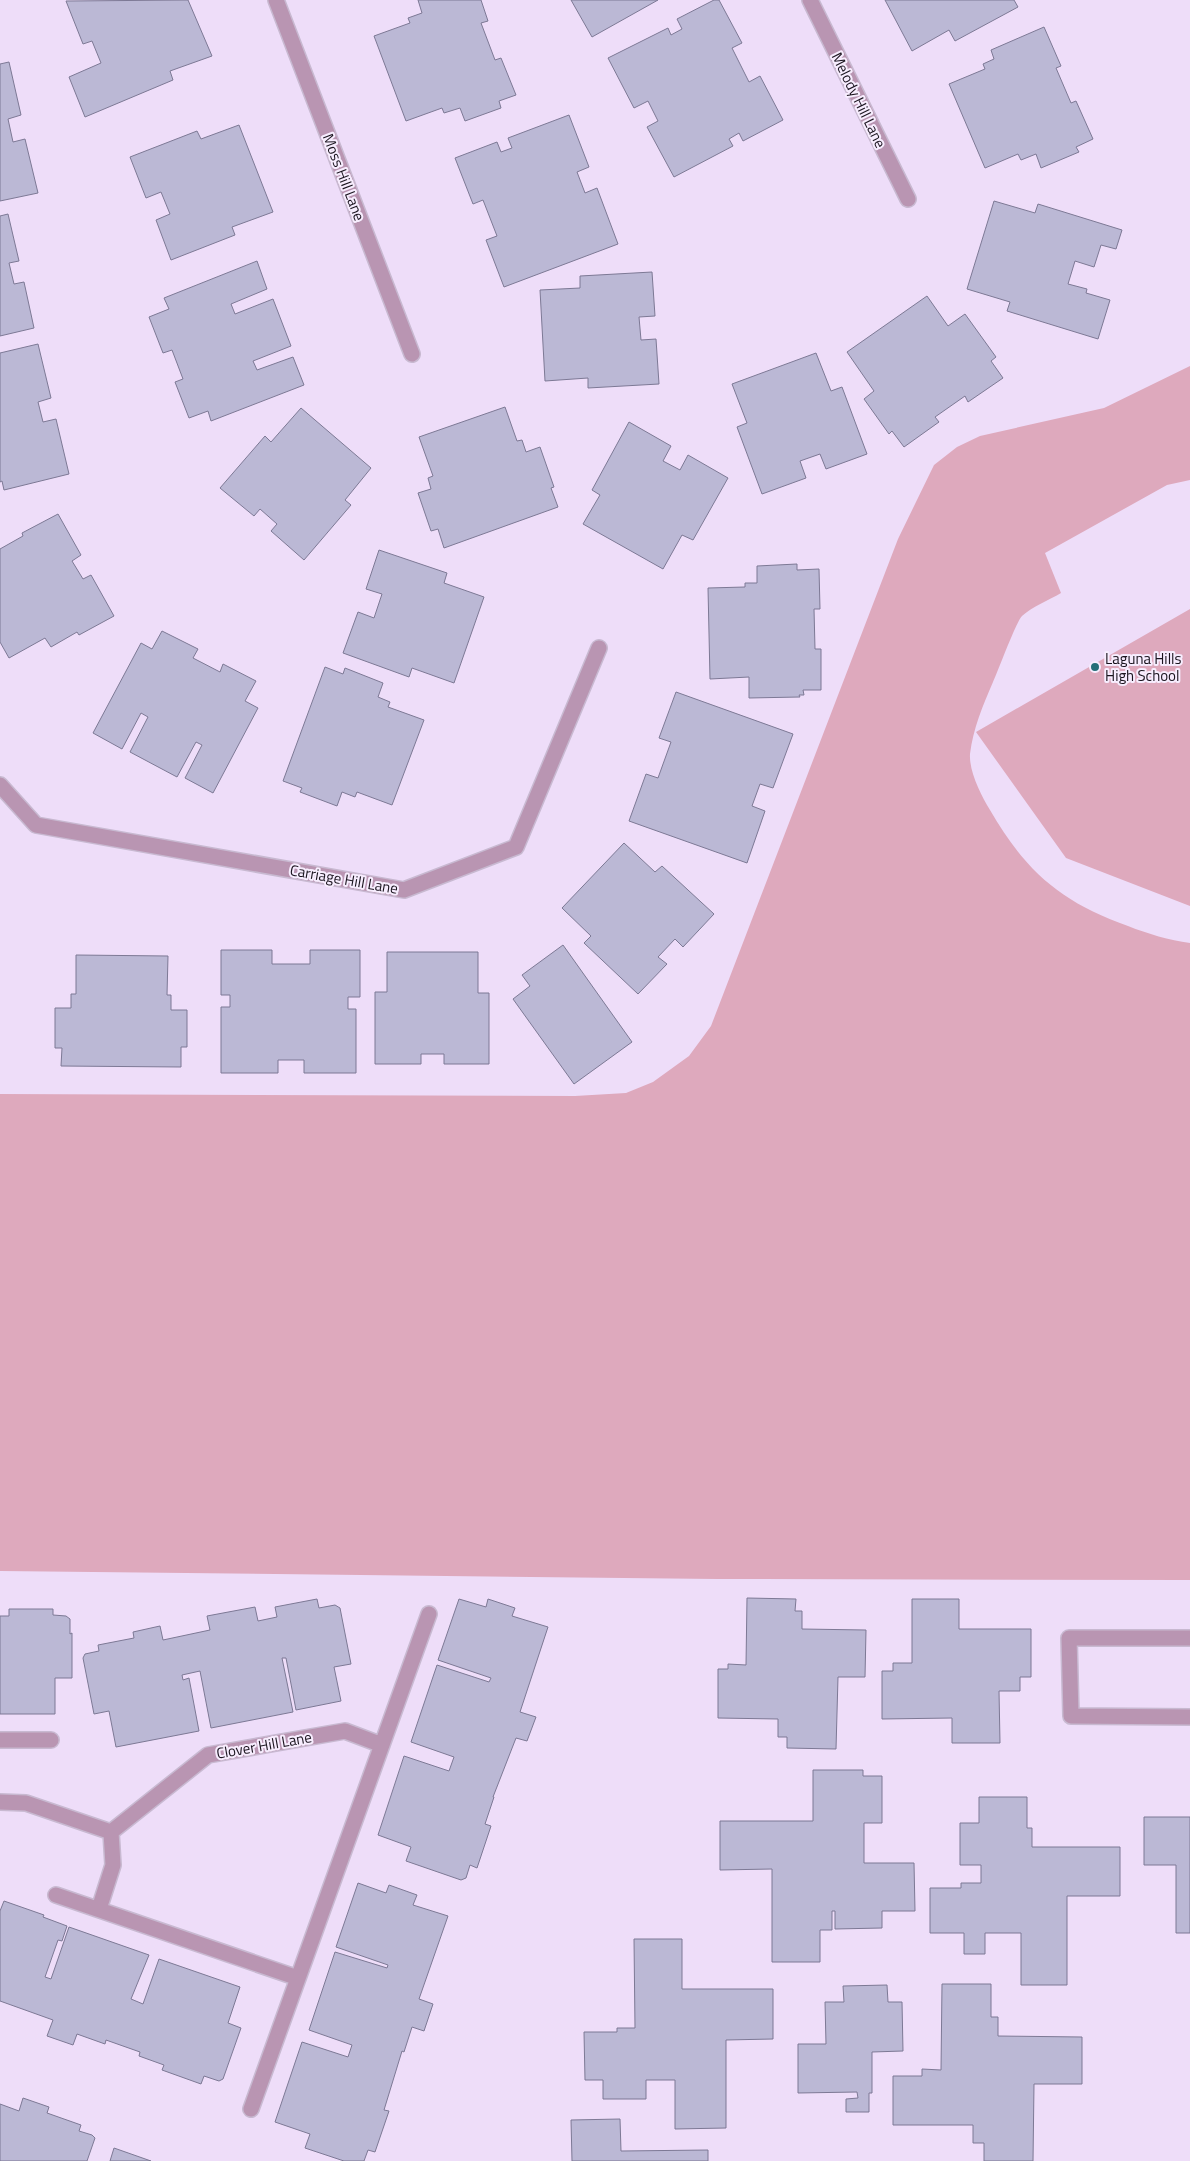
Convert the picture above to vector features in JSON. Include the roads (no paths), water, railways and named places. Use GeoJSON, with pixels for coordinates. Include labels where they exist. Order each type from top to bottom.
{"type":"FeatureCollection","features":[{"type":"Feature","properties":{"kind":"street","name":"Moss Hill Lane"},"geometry":{"type":"LineString","coordinates":[[276,0],[412,354]]}},
{"type":"Feature","properties":{"kind":"street","name":"Melody Hill Lane"},"geometry":{"type":"LineString","coordinates":[[810,0],[908,199]]}},
{"type":"Feature","properties":{"kind":"street","name":"Carriage Hill Lane"},"geometry":{"type":"LineString","coordinates":[[0,785],[36,825],[404,890],[516,847],[599,648]]}},
{"type":"Feature","properties":{"kind":"street"},"geometry":{"type":"LineString","coordinates":[[251,2109],[429,1614]]}},
{"type":"Feature","properties":{"kind":"street"},"geometry":{"type":"LineString","coordinates":[[1190,1638],[1069,1638],[1071,1716],[1190,1717]]}},
{"type":"Feature","properties":{"kind":"street","name":"Clover Hill Lane"},"geometry":{"type":"LineString","coordinates":[[111,1832],[208,1755],[345,1731],[382,1745]]}},
{"type":"Feature","properties":{"kind":"street"},"geometry":{"type":"LineString","coordinates":[[0,1740],[51,1740]]}},
{"type":"Feature","properties":{"kind":"street"},"geometry":{"type":"LineString","coordinates":[[0,1802],[26,1803],[111,1832],[113,1865],[99,1910]]}},
{"type":"Feature","properties":{"kind":"street"},"geometry":{"type":"LineString","coordinates":[[56,1894],[298,1978]]}},
{"type":"Feature","properties":{"kind":"place","name":"Laguna Hills High School"},"geometry":{"type":"Point","coordinates":[1095,667]}}]}
